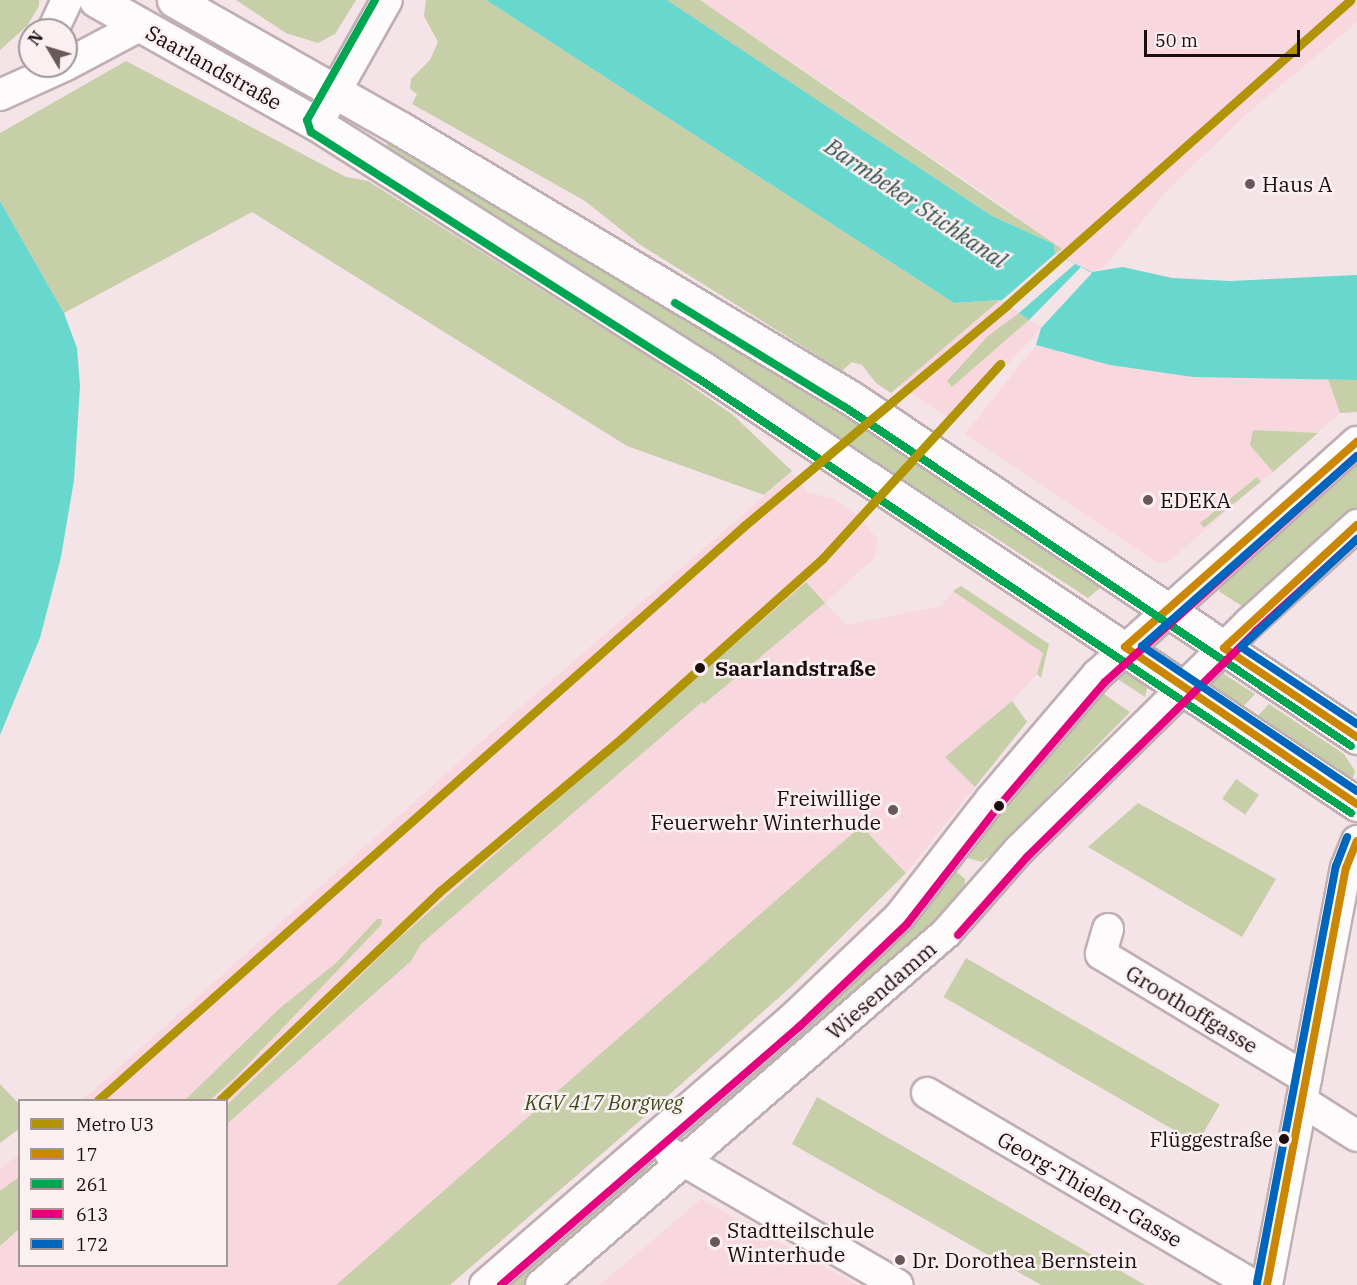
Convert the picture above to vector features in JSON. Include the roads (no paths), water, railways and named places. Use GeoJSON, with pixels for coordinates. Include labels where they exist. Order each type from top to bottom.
{"type":"FeatureCollection","features":[{"type":"Feature","properties":{"kind":"main road","name":"Saarlandstraße"},"geometry":{"type":"LineString","coordinates":[[96,0],[317,124],[702,368],[1125,647],[1357,804]]}},
{"type":"Feature","properties":{"kind":"main road","name":"Saarlandstraße"},"geometry":{"type":"LineString","coordinates":[[174,0],[335,92],[851,398],[1357,737]]}},
{"type":"Feature","properties":{"kind":"street"},"geometry":{"type":"LineString","coordinates":[[59,18],[67,0]]}},
{"type":"Feature","properties":{"kind":"street"},"geometry":{"type":"LineString","coordinates":[[317,124],[387,0]]}},
{"type":"Feature","properties":{"kind":"street"},"geometry":{"type":"LineString","coordinates":[[78,59],[139,26]]}},
{"type":"Feature","properties":{"kind":"street","name":"Wiesendamm"},"geometry":{"type":"LineString","coordinates":[[485,1285],[652,1143],[792,1019],[900,916],[1058,718],[1125,647],[1357,442]]}},
{"type":"Feature","properties":{"kind":"street","name":"Wiesendamm"},"geometry":{"type":"LineString","coordinates":[[541,1285],[946,933],[1019,850],[1224,648],[1357,525]]}},
{"type":"Feature","properties":{"kind":"street"},"geometry":{"type":"LineString","coordinates":[[1267,1285],[1346,868],[1357,841]]}},
{"type":"Feature","properties":{"kind":"street","name":"Groothoffgasse"},"geometry":{"type":"LineString","coordinates":[[1108,929],[1101,954],[1304,1090]]}},
{"type":"Feature","properties":{"kind":"street"},"geometry":{"type":"LineString","coordinates":[[1304,1090],[1357,1136]]}},
{"type":"Feature","properties":{"kind":"street","name":"Georg-Thielen-Gasse"},"geometry":{"type":"LineString","coordinates":[[927,1093],[1253,1285]]}},
{"type":"Feature","properties":{"kind":"street"},"geometry":{"type":"LineString","coordinates":[[652,1143],[898,1285]]}},
{"type":"Feature","properties":{"kind":"water","name":"Barmbeker Stichkanal"},"geometry":{"type":"Polygon","coordinates":[[[486,0],[667,0],[992,216],[1054,244],[1055,254],[1092,272],[1123,267],[1172,278],[1230,281],[1357,275],[1357,380],[1193,377],[1110,365],[1036,345],[1041,328],[1000,300],[954,303],[486,0]]]}},
{"type":"Feature","properties":{"kind":"water"},"geometry":{"type":"Polygon","coordinates":[[[0,201],[64,313],[77,348],[80,386],[74,480],[61,557],[40,638],[0,735],[0,201]]]}},
{"type":"Feature","properties":{"kind":"metro line","name":"U3"},"geometry":{"type":"LineString","coordinates":[[99,1099],[744,526],[1007,305],[1350,0]]}},
{"type":"Feature","properties":{"kind":"metro line","name":"U3"},"geometry":{"type":"LineString","coordinates":[[221,1099],[439,892],[624,736],[823,558],[1000,364]]}},
{"type":"Feature","properties":{"kind":"place","name":"Haus A"},"geometry":{"type":"Point","coordinates":[1250,184]}},
{"type":"Feature","properties":{"kind":"place","name":"EDEKA"},"geometry":{"type":"Point","coordinates":[1148,500]}},
{"type":"Feature","properties":{"kind":"place","name":"Saarlandstraße"},"geometry":{"type":"Point","coordinates":[700,668]}},
{"type":"Feature","properties":{"kind":"place","name":"Freiwillige Feuerwehr Winterhude"},"geometry":{"type":"Point","coordinates":[893,810]}},
{"type":"Feature","properties":{"kind":"place","name":"Flüggestraße"},"geometry":{"type":"Point","coordinates":[1284,1139]}},
{"type":"Feature","properties":{"kind":"place","name":"Stadtteilschule Winterhude"},"geometry":{"type":"Point","coordinates":[715,1242]}},
{"type":"Feature","properties":{"kind":"place","name":"Dr. Dorothea Bernstein"},"geometry":{"type":"Point","coordinates":[900,1260]}},
{"type":"Feature","properties":{"kind":"park label","name":"KGV 417 Borgweg"},"geometry":{"type":"Point","coordinates":[604,1102]}}]}
